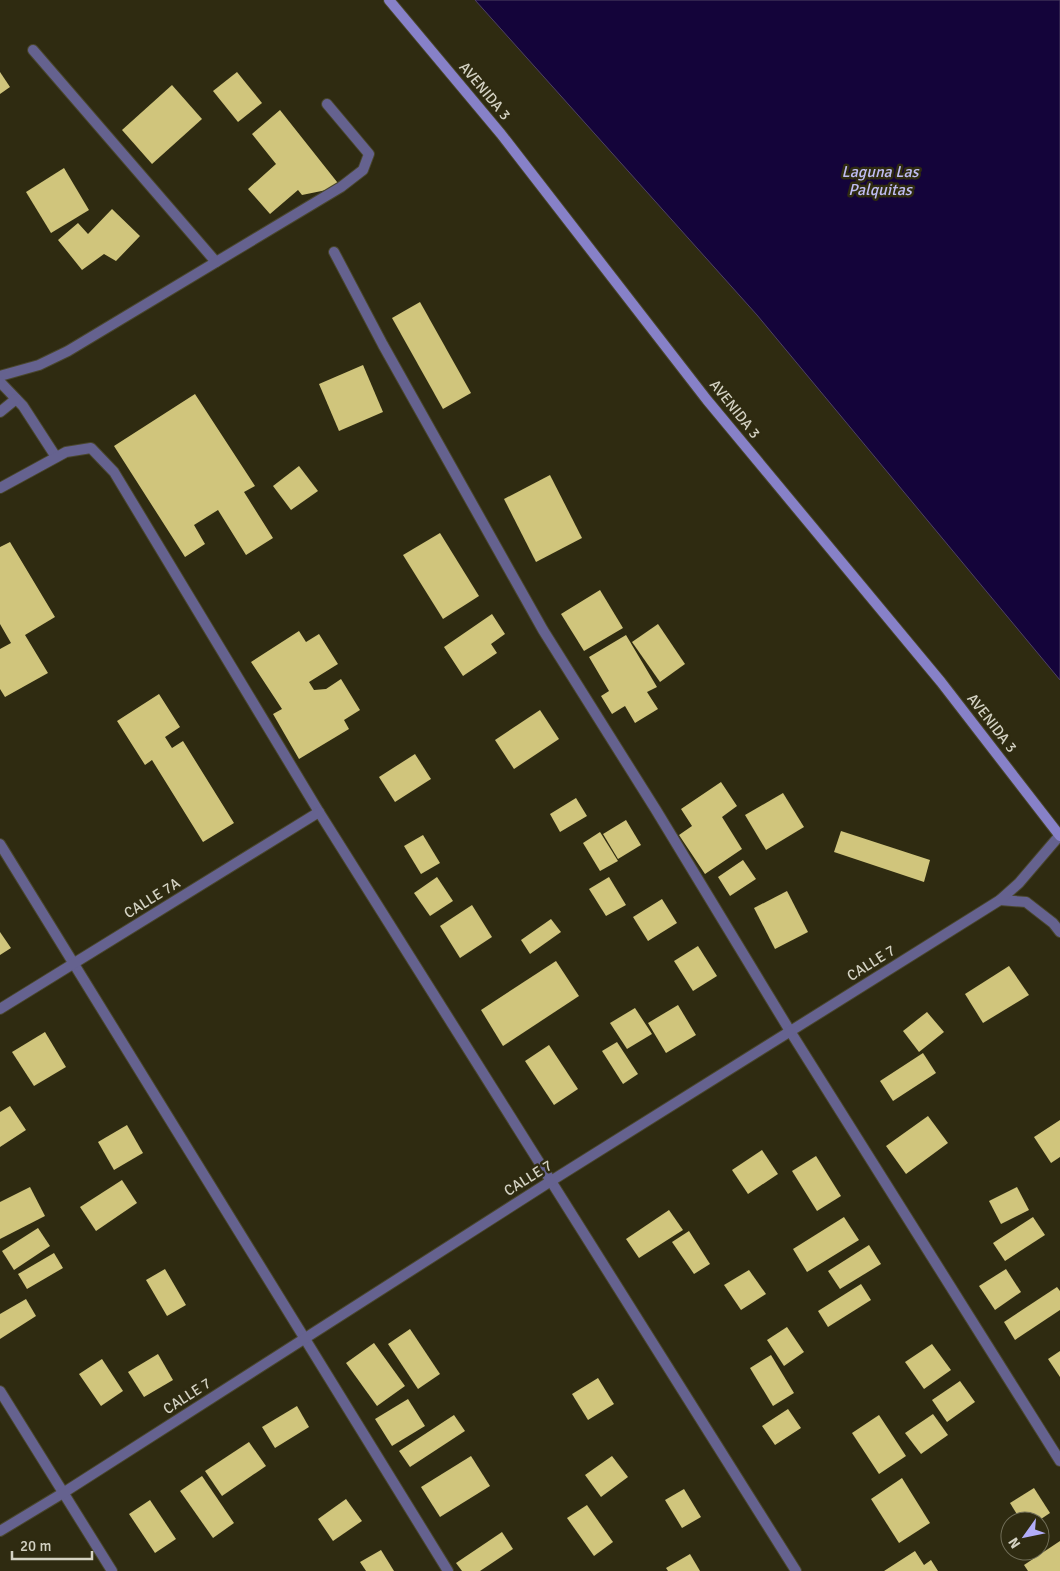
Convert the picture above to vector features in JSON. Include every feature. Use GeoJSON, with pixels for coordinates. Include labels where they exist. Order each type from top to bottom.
{"type":"FeatureCollection","features":[{"type":"Feature","properties":{"kind":"main road","name":"AVENIDA 3"},"geometry":{"type":"LineString","coordinates":[[389,0],[501,134],[707,400],[941,682],[1060,836]]}},
{"type":"Feature","properties":{"kind":"street"},"geometry":{"type":"LineString","coordinates":[[33,50],[216,262]]}},
{"type":"Feature","properties":{"kind":"street"},"geometry":{"type":"LineString","coordinates":[[0,376],[40,365],[68,351],[341,187],[363,170],[369,154],[327,104]]}},
{"type":"Feature","properties":{"kind":"street"},"geometry":{"type":"LineString","coordinates":[[334,252],[383,345],[543,630],[656,810],[790,1031],[1060,1461]]}},
{"type":"Feature","properties":{"kind":"street"},"geometry":{"type":"LineString","coordinates":[[0,382],[24,406],[56,456]]}},
{"type":"Feature","properties":{"kind":"street"},"geometry":{"type":"LineString","coordinates":[[0,412],[16,399]]}},
{"type":"Feature","properties":{"kind":"street"},"geometry":{"type":"LineString","coordinates":[[0,488],[56,456],[66,452],[91,448],[114,472],[319,812],[796,1571]]}},
{"type":"Feature","properties":{"kind":"street","name":"CALLE 7A"},"geometry":{"type":"LineString","coordinates":[[0,1009],[319,812]]}},
{"type":"Feature","properties":{"kind":"street","name":"CALLE 7"},"geometry":{"type":"LineString","coordinates":[[0,1531],[63,1493],[551,1181],[1000,900],[1019,883],[1060,836]]}},
{"type":"Feature","properties":{"kind":"street"},"geometry":{"type":"LineString","coordinates":[[0,844],[448,1571]]}},
{"type":"Feature","properties":{"kind":"street"},"geometry":{"type":"LineString","coordinates":[[1000,900],[1026,902],[1053,923],[1060,932]]}},
{"type":"Feature","properties":{"kind":"street"},"geometry":{"type":"LineString","coordinates":[[0,1391],[112,1571]]}},
{"type":"Feature","properties":{"kind":"water","name":"Laguna Las Palquitas"},"geometry":{"type":"Polygon","coordinates":[[[475,0],[1060,0],[1060,680],[757,315],[475,0]]]}},
{"type":"Feature","properties":{"kind":"building"},"geometry":{"type":"Polygon","coordinates":[[[0,72],[10,87],[0,94],[0,72]]]}},
{"type":"Feature","properties":{"kind":"building"},"geometry":{"type":"Polygon","coordinates":[[[237,72],[262,103],[238,122],[213,91],[237,72]]]}},
{"type":"Feature","properties":{"kind":"building"},"geometry":{"type":"Polygon","coordinates":[[[172,85],[202,119],[152,164],[122,130],[172,85]]]}},
{"type":"Feature","properties":{"kind":"building"},"geometry":{"type":"Polygon","coordinates":[[[280,110],[341,187],[302,195],[298,190],[270,214],[248,189],[276,164],[252,134],[280,110]]]}},
{"type":"Feature","properties":{"kind":"building"},"geometry":{"type":"Polygon","coordinates":[[[64,168],[89,210],[51,233],[26,192],[64,168]]]}},
{"type":"Feature","properties":{"kind":"building"},"geometry":{"type":"Polygon","coordinates":[[[112,209],[140,236],[116,261],[104,254],[82,270],[58,240],[78,223],[88,234],[112,209]]]}},
{"type":"Feature","properties":{"kind":"building"},"geometry":{"type":"Polygon","coordinates":[[[420,302],[471,393],[443,409],[392,318],[420,302]]]}},
{"type":"Feature","properties":{"kind":"building"},"geometry":{"type":"Polygon","coordinates":[[[363,365],[383,412],[339,431],[319,384],[363,365]]]}},
{"type":"Feature","properties":{"kind":"building"},"geometry":{"type":"Polygon","coordinates":[[[195,394],[255,486],[244,492],[273,538],[246,555],[218,510],[194,525],[205,544],[185,557],[114,446],[195,394]]]}},
{"type":"Feature","properties":{"kind":"building"},"geometry":{"type":"Polygon","coordinates":[[[299,466],[318,491],[291,510],[273,486],[299,466]]]}},
{"type":"Feature","properties":{"kind":"building"},"geometry":{"type":"Polygon","coordinates":[[[550,475],[582,538],[536,562],[504,499],[550,475]]]}},
{"type":"Feature","properties":{"kind":"building"},"geometry":{"type":"Polygon","coordinates":[[[440,533],[479,596],[443,619],[403,555],[440,533]]]}},
{"type":"Feature","properties":{"kind":"building"},"geometry":{"type":"Polygon","coordinates":[[[10,542],[55,617],[25,635],[48,673],[5,697],[0,689],[0,649],[11,643],[0,624],[0,547],[10,542]]]}},
{"type":"Feature","properties":{"kind":"building"},"geometry":{"type":"Polygon","coordinates":[[[600,590],[623,628],[584,651],[561,614],[600,590]]]}},
{"type":"Feature","properties":{"kind":"building"},"geometry":{"type":"Polygon","coordinates":[[[492,614],[505,634],[491,644],[497,653],[463,676],[444,647],[492,614]]]}},
{"type":"Feature","properties":{"kind":"building"},"geometry":{"type":"Polygon","coordinates":[[[658,624],[685,664],[660,682],[632,642],[658,624]]]}},
{"type":"Feature","properties":{"kind":"building"},"geometry":{"type":"Polygon","coordinates":[[[299,631],[306,642],[319,634],[338,664],[309,682],[314,690],[326,689],[341,679],[360,710],[344,720],[349,729],[299,759],[273,714],[282,709],[251,662],[299,631]]]}},
{"type":"Feature","properties":{"kind":"building"},"geometry":{"type":"Polygon","coordinates":[[[626,635],[657,687],[647,692],[658,709],[635,723],[625,706],[612,714],[601,696],[609,691],[589,657],[626,635]]]}},
{"type":"Feature","properties":{"kind":"building"},"geometry":{"type":"Polygon","coordinates":[[[159,694],[180,727],[165,737],[172,748],[183,741],[234,823],[203,842],[152,760],[145,765],[117,721],[159,694]]]}},
{"type":"Feature","properties":{"kind":"building"},"geometry":{"type":"Polygon","coordinates":[[[540,710],[559,739],[514,769],[495,740],[540,710]]]}},
{"type":"Feature","properties":{"kind":"building"},"geometry":{"type":"Polygon","coordinates":[[[415,754],[431,779],[395,802],[379,777],[415,754]]]}},
{"type":"Feature","properties":{"kind":"building"},"geometry":{"type":"Polygon","coordinates":[[[721,782],[737,806],[722,817],[742,849],[705,874],[679,835],[692,826],[681,809],[721,782]]]}},
{"type":"Feature","properties":{"kind":"building"},"geometry":{"type":"Polygon","coordinates":[[[783,793],[804,827],[766,850],[745,815],[783,793]]]}},
{"type":"Feature","properties":{"kind":"building"},"geometry":{"type":"Polygon","coordinates":[[[576,798],[587,816],[560,832],[550,814],[576,798]]]}},
{"type":"Feature","properties":{"kind":"building"},"geometry":{"type":"Polygon","coordinates":[[[626,820],[641,845],[618,859],[603,834],[626,820]]]}},
{"type":"Feature","properties":{"kind":"building"},"geometry":{"type":"Polygon","coordinates":[[[841,831],[930,860],[924,882],[834,852],[841,831]]]}},
{"type":"Feature","properties":{"kind":"building"},"geometry":{"type":"Polygon","coordinates":[[[600,832],[618,861],[600,871],[583,843],[600,832]]]}},
{"type":"Feature","properties":{"kind":"building"},"geometry":{"type":"Polygon","coordinates":[[[423,835],[440,863],[421,874],[404,846],[423,835]]]}},
{"type":"Feature","properties":{"kind":"building"},"geometry":{"type":"Polygon","coordinates":[[[743,860],[756,879],[730,896],[718,877],[743,860]]]}},
{"type":"Feature","properties":{"kind":"building"},"geometry":{"type":"Polygon","coordinates":[[[437,877],[453,901],[430,916],[414,893],[437,877]]]}},
{"type":"Feature","properties":{"kind":"building"},"geometry":{"type":"Polygon","coordinates":[[[609,877],[626,905],[606,916],[589,889],[609,877]]]}},
{"type":"Feature","properties":{"kind":"building"},"geometry":{"type":"Polygon","coordinates":[[[787,891],[808,932],[775,949],[754,908],[787,891]]]}},
{"type":"Feature","properties":{"kind":"building"},"geometry":{"type":"Polygon","coordinates":[[[662,899],[677,923],[648,941],[633,917],[662,899]]]}},
{"type":"Feature","properties":{"kind":"building"},"geometry":{"type":"Polygon","coordinates":[[[472,905],[492,937],[460,958],[440,926],[472,905]]]}},
{"type":"Feature","properties":{"kind":"building"},"geometry":{"type":"Polygon","coordinates":[[[551,919],[561,932],[530,954],[521,940],[551,919]]]}},
{"type":"Feature","properties":{"kind":"building"},"geometry":{"type":"Polygon","coordinates":[[[0,932],[11,948],[0,955],[0,932]]]}},
{"type":"Feature","properties":{"kind":"building"},"geometry":{"type":"Polygon","coordinates":[[[698,946],[717,976],[693,991],[674,961],[698,946]]]}},
{"type":"Feature","properties":{"kind":"building"},"geometry":{"type":"Polygon","coordinates":[[[556,961],[579,996],[503,1046],[481,1010],[556,961]]]}},
{"type":"Feature","properties":{"kind":"building"},"geometry":{"type":"Polygon","coordinates":[[[1009,966],[1029,995],[983,1023],[965,994],[1009,966]]]}},
{"type":"Feature","properties":{"kind":"building"},"geometry":{"type":"Polygon","coordinates":[[[678,1005],[696,1035],[666,1053],[648,1023],[678,1005]]]}},
{"type":"Feature","properties":{"kind":"building"},"geometry":{"type":"Polygon","coordinates":[[[635,1008],[652,1034],[627,1049],[610,1023],[635,1008]]]}},
{"type":"Feature","properties":{"kind":"building"},"geometry":{"type":"Polygon","coordinates":[[[927,1012],[944,1032],[919,1052],[903,1031],[927,1012]]]}},
{"type":"Feature","properties":{"kind":"building"},"geometry":{"type":"Polygon","coordinates":[[[45,1032],[66,1067],[34,1086],[12,1052],[45,1032]]]}},
{"type":"Feature","properties":{"kind":"building"},"geometry":{"type":"Polygon","coordinates":[[[617,1042],[638,1074],[623,1084],[602,1051],[617,1042]]]}},
{"type":"Feature","properties":{"kind":"building"},"geometry":{"type":"Polygon","coordinates":[[[549,1045],[578,1089],[554,1105],[525,1061],[549,1045]]]}},
{"type":"Feature","properties":{"kind":"building"},"geometry":{"type":"Polygon","coordinates":[[[923,1053],[936,1073],[893,1101],[880,1081],[923,1053]]]}},
{"type":"Feature","properties":{"kind":"building"},"geometry":{"type":"Polygon","coordinates":[[[10,1106],[26,1130],[0,1147],[0,1112],[10,1106]]]}},
{"type":"Feature","properties":{"kind":"building"},"geometry":{"type":"Polygon","coordinates":[[[928,1116],[948,1143],[906,1174],[886,1146],[928,1116]]]}},
{"type":"Feature","properties":{"kind":"building"},"geometry":{"type":"Polygon","coordinates":[[[1060,1120],[1060,1157],[1051,1163],[1034,1137],[1060,1120]]]}},
{"type":"Feature","properties":{"kind":"building"},"geometry":{"type":"Polygon","coordinates":[[[127,1125],[143,1153],[114,1170],[98,1142],[127,1125]]]}},
{"type":"Feature","properties":{"kind":"building"},"geometry":{"type":"Polygon","coordinates":[[[762,1150],[778,1174],[748,1194],[732,1170],[762,1150]]]}},
{"type":"Feature","properties":{"kind":"building"},"geometry":{"type":"Polygon","coordinates":[[[816,1156],[841,1196],[817,1211],[792,1171],[816,1156]]]}},
{"type":"Feature","properties":{"kind":"building"},"geometry":{"type":"Polygon","coordinates":[[[122,1180],[137,1203],[96,1231],[80,1207],[122,1180]]]}},
{"type":"Feature","properties":{"kind":"building"},"geometry":{"type":"Polygon","coordinates":[[[30,1187],[45,1216],[0,1239],[0,1202],[30,1187]]]}},
{"type":"Feature","properties":{"kind":"building"},"geometry":{"type":"Polygon","coordinates":[[[1017,1187],[1029,1210],[1001,1224],[989,1201],[1017,1187]]]}},
{"type":"Feature","properties":{"kind":"building"},"geometry":{"type":"Polygon","coordinates":[[[669,1210],[683,1230],[639,1258],[626,1239],[669,1210]]]}},
{"type":"Feature","properties":{"kind":"building"},"geometry":{"type":"Polygon","coordinates":[[[844,1217],[859,1240],[807,1272],[793,1249],[844,1217]]]}},
{"type":"Feature","properties":{"kind":"building"},"geometry":{"type":"Polygon","coordinates":[[[1033,1217],[1045,1235],[1005,1261],[993,1243],[1033,1217]]]}},
{"type":"Feature","properties":{"kind":"building"},"geometry":{"type":"Polygon","coordinates":[[[38,1228],[50,1246],[14,1270],[2,1251],[38,1228]]]}},
{"type":"Feature","properties":{"kind":"building"},"geometry":{"type":"Polygon","coordinates":[[[689,1231],[710,1264],[694,1274],[672,1242],[689,1231]]]}},
{"type":"Feature","properties":{"kind":"building"},"geometry":{"type":"Polygon","coordinates":[[[869,1245],[881,1264],[840,1289],[828,1271],[869,1245]]]}},
{"type":"Feature","properties":{"kind":"building"},"geometry":{"type":"Polygon","coordinates":[[[54,1253],[63,1268],[27,1289],[18,1274],[54,1253]]]}},
{"type":"Feature","properties":{"kind":"building"},"geometry":{"type":"Polygon","coordinates":[[[165,1269],[186,1305],[167,1316],[146,1280],[165,1269]]]}},
{"type":"Feature","properties":{"kind":"building"},"geometry":{"type":"Polygon","coordinates":[[[1006,1269],[1021,1292],[995,1310],[979,1286],[1006,1269]]]}},
{"type":"Feature","properties":{"kind":"building"},"geometry":{"type":"Polygon","coordinates":[[[749,1270],[766,1294],[741,1310],[724,1285],[749,1270]]]}},
{"type":"Feature","properties":{"kind":"building"},"geometry":{"type":"Polygon","coordinates":[[[861,1284],[871,1300],[828,1327],[818,1311],[861,1284]]]}},
{"type":"Feature","properties":{"kind":"building"},"geometry":{"type":"Polygon","coordinates":[[[1057,1287],[1060,1291],[1060,1310],[1015,1340],[1004,1322],[1057,1287]]]}},
{"type":"Feature","properties":{"kind":"building"},"geometry":{"type":"Polygon","coordinates":[[[26,1299],[36,1316],[0,1339],[0,1314],[26,1299]]]}},
{"type":"Feature","properties":{"kind":"building"},"geometry":{"type":"Polygon","coordinates":[[[787,1327],[804,1352],[784,1366],[767,1340],[787,1327]]]}},
{"type":"Feature","properties":{"kind":"building"},"geometry":{"type":"Polygon","coordinates":[[[410,1329],[440,1374],[418,1389],[388,1344],[410,1329]]]}},
{"type":"Feature","properties":{"kind":"building"},"geometry":{"type":"Polygon","coordinates":[[[374,1343],[405,1386],[377,1406],[346,1363],[374,1343]]]}},
{"type":"Feature","properties":{"kind":"building"},"geometry":{"type":"Polygon","coordinates":[[[932,1344],[951,1370],[924,1389],[905,1362],[932,1344]]]}},
{"type":"Feature","properties":{"kind":"building"},"geometry":{"type":"Polygon","coordinates":[[[1060,1351],[1060,1377],[1048,1359],[1060,1351]]]}},
{"type":"Feature","properties":{"kind":"building"},"geometry":{"type":"Polygon","coordinates":[[[158,1354],[173,1380],[144,1397],[128,1372],[158,1354]]]}},
{"type":"Feature","properties":{"kind":"building"},"geometry":{"type":"Polygon","coordinates":[[[771,1355],[794,1393],[773,1406],[750,1368],[771,1355]]]}},
{"type":"Feature","properties":{"kind":"building"},"geometry":{"type":"Polygon","coordinates":[[[102,1359],[123,1391],[101,1406],[79,1374],[102,1359]]]}},
{"type":"Feature","properties":{"kind":"building"},"geometry":{"type":"Polygon","coordinates":[[[598,1378],[614,1404],[588,1420],[572,1394],[598,1378]]]}},
{"type":"Feature","properties":{"kind":"building"},"geometry":{"type":"Polygon","coordinates":[[[960,1381],[975,1402],[947,1422],[932,1400],[960,1381]]]}},
{"type":"Feature","properties":{"kind":"building"},"geometry":{"type":"Polygon","coordinates":[[[408,1399],[425,1426],[392,1446],[375,1419],[408,1399]]]}},
{"type":"Feature","properties":{"kind":"building"},"geometry":{"type":"Polygon","coordinates":[[[297,1406],[309,1427],[275,1448],[262,1427],[297,1406]]]}},
{"type":"Feature","properties":{"kind":"building"},"geometry":{"type":"Polygon","coordinates":[[[788,1409],[801,1428],[775,1445],[762,1426],[788,1409]]]}},
{"type":"Feature","properties":{"kind":"building"},"geometry":{"type":"Polygon","coordinates":[[[933,1414],[948,1435],[921,1454],[905,1433],[933,1414]]]}},
{"type":"Feature","properties":{"kind":"building"},"geometry":{"type":"Polygon","coordinates":[[[454,1415],[465,1431],[410,1467],[399,1451],[454,1415]]]}},
{"type":"Feature","properties":{"kind":"building"},"geometry":{"type":"Polygon","coordinates":[[[879,1415],[906,1456],[879,1474],[852,1433],[879,1415]]]}},
{"type":"Feature","properties":{"kind":"building"},"geometry":{"type":"Polygon","coordinates":[[[249,1442],[266,1466],[222,1496],[205,1471],[249,1442]]]}},
{"type":"Feature","properties":{"kind":"building"},"geometry":{"type":"Polygon","coordinates":[[[471,1456],[490,1486],[440,1517],[421,1487],[471,1456]]]}},
{"type":"Feature","properties":{"kind":"building"},"geometry":{"type":"Polygon","coordinates":[[[612,1456],[628,1477],[601,1497],[585,1475],[612,1456]]]}},
{"type":"Feature","properties":{"kind":"building"},"geometry":{"type":"Polygon","coordinates":[[[202,1476],[234,1523],[213,1538],[180,1491],[202,1476]]]}},
{"type":"Feature","properties":{"kind":"building"},"geometry":{"type":"Polygon","coordinates":[[[902,1478],[930,1523],[899,1543],[871,1499],[902,1478]]]}},
{"type":"Feature","properties":{"kind":"building"},"geometry":{"type":"Polygon","coordinates":[[[1034,1488],[1049,1511],[1015,1511],[1010,1503],[1034,1488]]]}},
{"type":"Feature","properties":{"kind":"building"},"geometry":{"type":"Polygon","coordinates":[[[684,1489],[701,1517],[682,1528],[665,1500],[684,1489]]]}},
{"type":"Feature","properties":{"kind":"building"},"geometry":{"type":"Polygon","coordinates":[[[346,1499],[362,1521],[333,1541],[318,1519],[346,1499]]]}},
{"type":"Feature","properties":{"kind":"building"},"geometry":{"type":"Polygon","coordinates":[[[150,1500],[176,1539],[155,1553],[129,1514],[150,1500]]]}},
{"type":"Feature","properties":{"kind":"building"},"geometry":{"type":"Polygon","coordinates":[[[587,1505],[613,1542],[594,1556],[567,1518],[587,1505]]]}},
{"type":"Feature","properties":{"kind":"building"},"geometry":{"type":"Polygon","coordinates":[[[502,1532],[513,1549],[480,1571],[462,1571],[456,1563],[502,1532]]]}},
{"type":"Feature","properties":{"kind":"building"},"geometry":{"type":"Polygon","coordinates":[[[1060,1541],[1060,1571],[1028,1571],[1024,1565],[1030,1561],[1050,1561],[1050,1548],[1060,1541]]]}},
{"type":"Feature","properties":{"kind":"building"},"geometry":{"type":"Polygon","coordinates":[[[381,1550],[394,1571],[366,1571],[360,1562],[381,1550]]]}},
{"type":"Feature","properties":{"kind":"building"},"geometry":{"type":"Polygon","coordinates":[[[915,1551],[924,1565],[931,1560],[938,1571],[884,1571],[915,1551]]]}},
{"type":"Feature","properties":{"kind":"building"},"geometry":{"type":"Polygon","coordinates":[[[690,1554],[700,1571],[668,1571],[666,1568],[690,1554]]]}}]}
